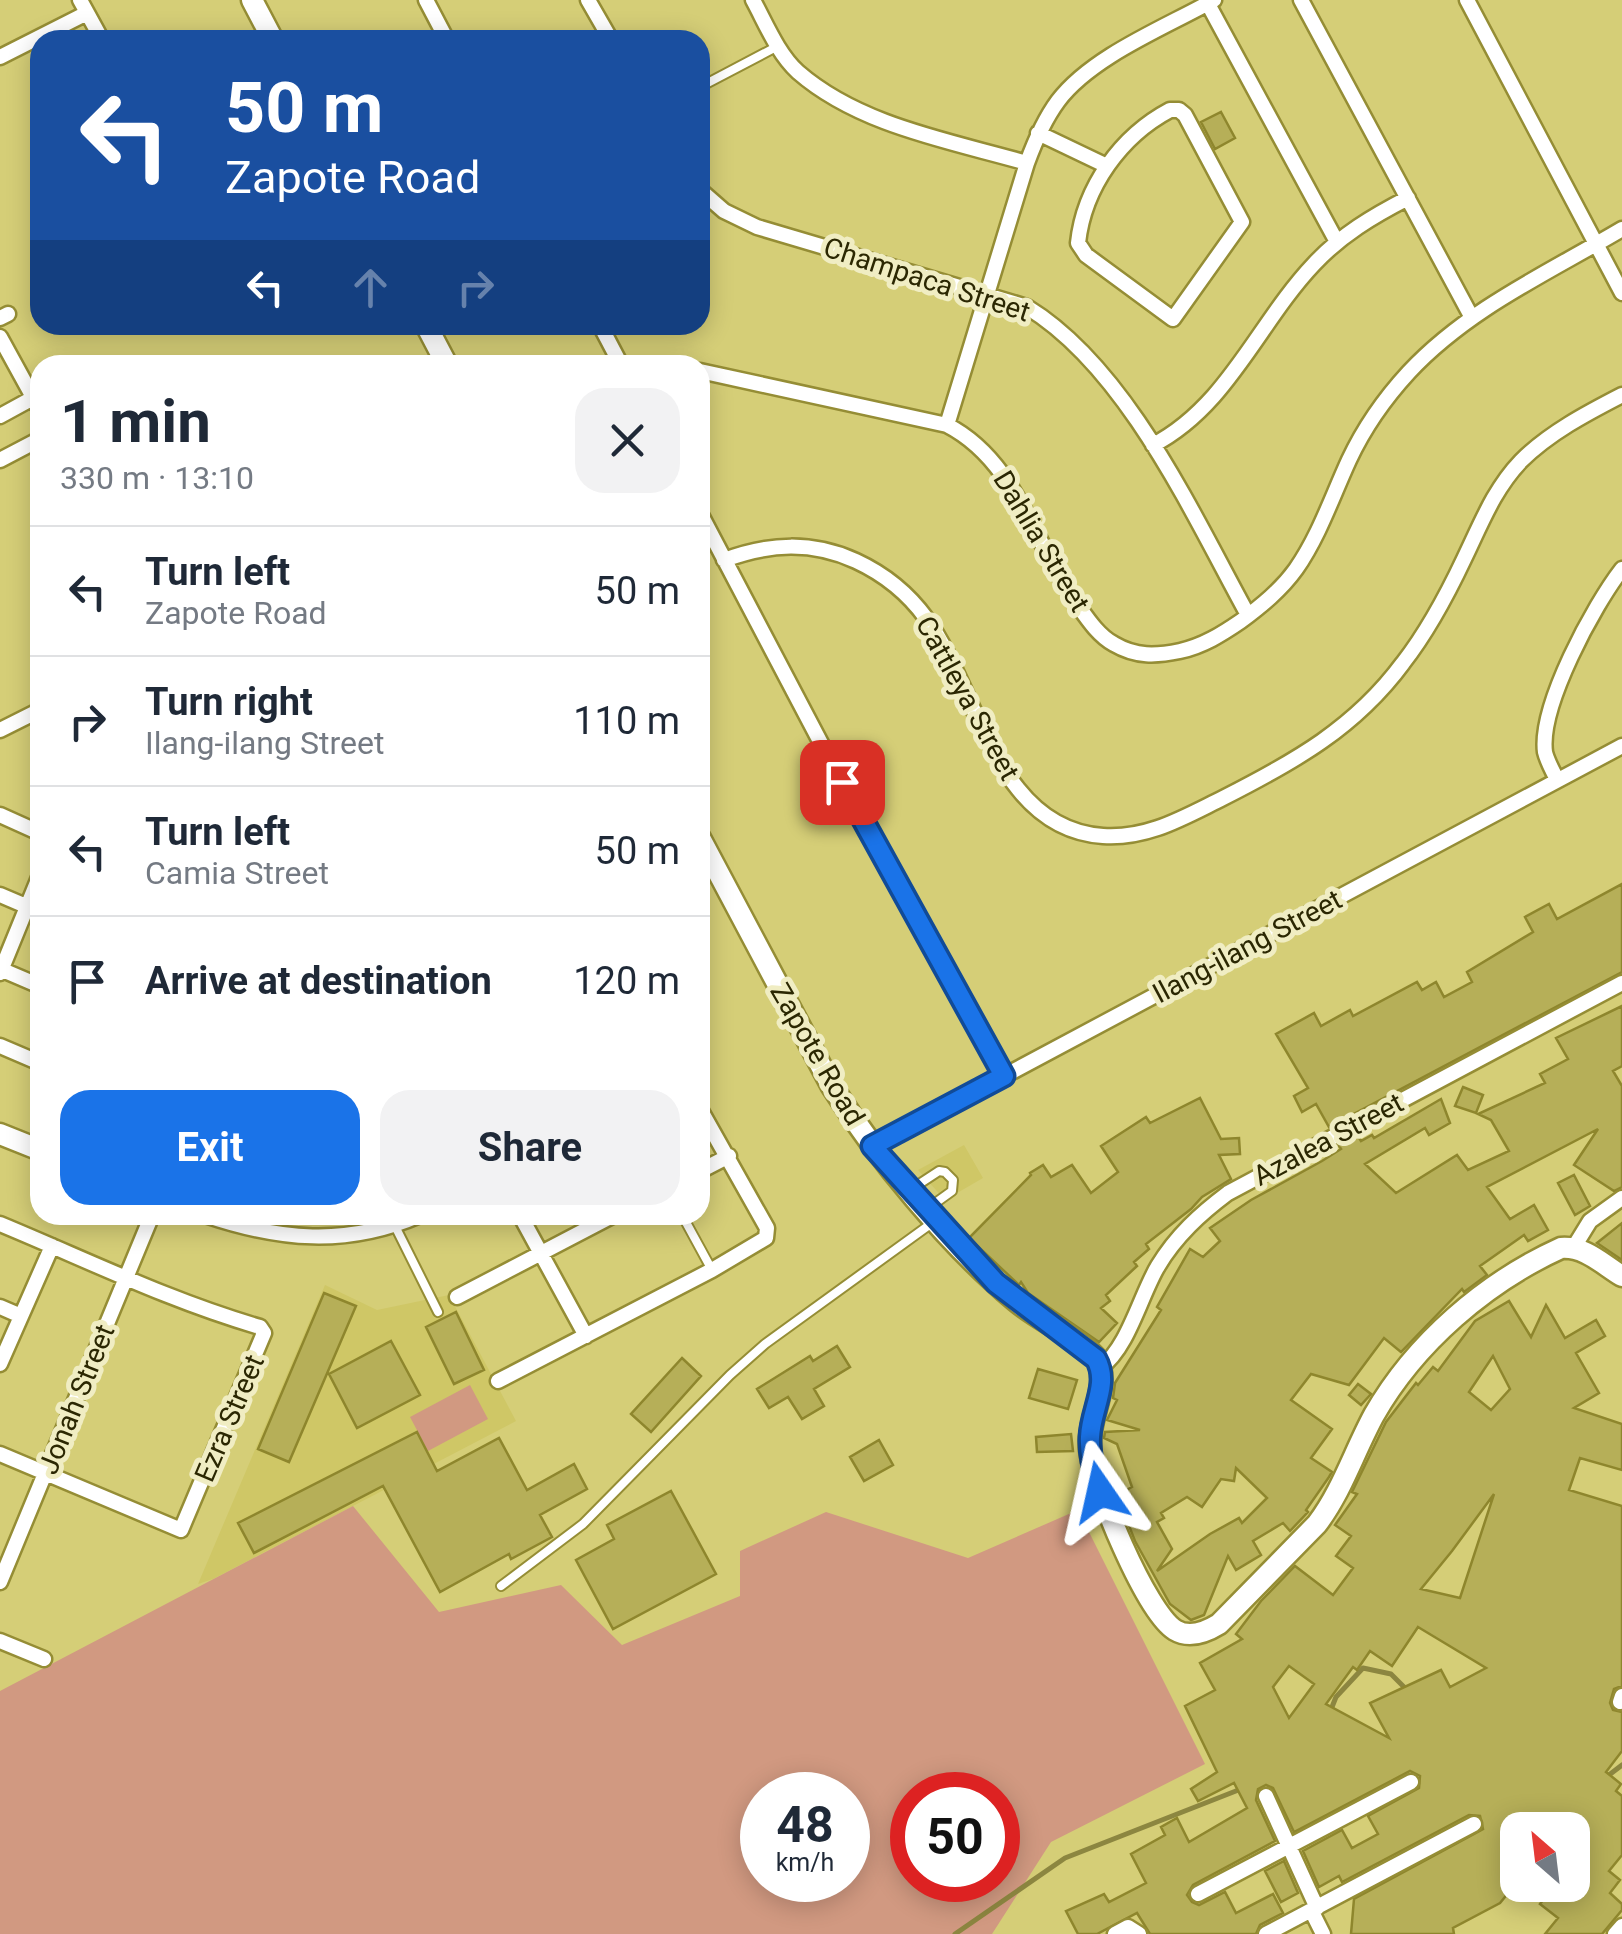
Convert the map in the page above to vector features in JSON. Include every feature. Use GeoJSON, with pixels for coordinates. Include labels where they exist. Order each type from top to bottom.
{"type":"FeatureCollection","features":[{"type":"Feature","properties":{"kind":"main road"},"geometry":{"type":"LineString","coordinates":[[252,0],[268,30]]}},
{"type":"Feature","properties":{"kind":"main road","name":"Zapote Road"},"geometry":{"type":"LineString","coordinates":[[710,857],[832,1085],[872,1146],[996,1283],[1048,1325],[1091,1352],[1101,1367]]}},
{"type":"Feature","properties":{"kind":"main road"},"geometry":{"type":"LineString","coordinates":[[0,1134],[30,1146]]}},
{"type":"Feature","properties":{"kind":"main road"},"geometry":{"type":"LineString","coordinates":[[1101,1367],[1102,1385],[1092,1418],[1090,1447],[1100,1492],[1161,1617],[1174,1630],[1199,1634],[1219,1624],[1317,1524],[1331,1506],[1382,1402],[1434,1338],[1488,1291],[1561,1248],[1574,1247],[1622,1276]]}},
{"type":"Feature","properties":{"kind":"street"},"geometry":{"type":"LineString","coordinates":[[426,0],[442,30]]}},
{"type":"Feature","properties":{"kind":"street"},"geometry":{"type":"LineString","coordinates":[[588,0],[605,30]]}},
{"type":"Feature","properties":{"kind":"street"},"geometry":{"type":"LineString","coordinates":[[753,0],[796,70],[865,113],[1027,163]]}},
{"type":"Feature","properties":{"kind":"street"},"geometry":{"type":"LineString","coordinates":[[1301,0],[1471,316]]}},
{"type":"Feature","properties":{"kind":"street"},"geometry":{"type":"LineString","coordinates":[[1467,0],[1622,294]]}},
{"type":"Feature","properties":{"kind":"street"},"geometry":{"type":"LineString","coordinates":[[946,425],[1027,163],[1038,133],[1058,100],[1080,78],[1211,2],[1337,242]]}},
{"type":"Feature","properties":{"kind":"street"},"geometry":{"type":"LineString","coordinates":[[44,30],[84,6],[97,30]]}},
{"type":"Feature","properties":{"kind":"street"},"geometry":{"type":"LineString","coordinates":[[0,57],[30,39]]}},
{"type":"Feature","properties":{"kind":"street"},"geometry":{"type":"LineString","coordinates":[[1170,110],[1179,110],[1241,215],[1240,229],[1177,317],[1168,317],[1086,255],[1078,243],[1106,166],[1141,128],[1170,110]]}},
{"type":"Feature","properties":{"kind":"street"},"geometry":{"type":"LineString","coordinates":[[1038,133],[1106,166]]}},
{"type":"Feature","properties":{"kind":"street"},"geometry":{"type":"LineString","coordinates":[[1152,445],[1173,434],[1204,408],[1297,284],[1337,242],[1366,220],[1408,198]]}},
{"type":"Feature","properties":{"kind":"street","name":"Champaca Street"},"geometry":{"type":"LineString","coordinates":[[710,199],[724,211],[756,226],[1027,306],[1064,334],[1116,392],[1152,445],[1248,616]]}},
{"type":"Feature","properties":{"kind":"street","name":"Dahlia Street"},"geometry":{"type":"LineString","coordinates":[[710,372],[946,425],[971,437],[1004,474],[1065,587],[1088,620],[1112,644],[1134,654],[1157,656],[1194,648],[1222,634],[1273,595],[1295,570],[1375,413],[1408,373],[1471,316],[1622,228]]}},
{"type":"Feature","properties":{"kind":"street"},"geometry":{"type":"LineString","coordinates":[[0,337],[7,366],[30,395]]}},
{"type":"Feature","properties":{"kind":"street","name":"Cattleya Street"},"geometry":{"type":"LineString","coordinates":[[724,560],[799,544],[839,553],[880,572],[927,619],[1008,775],[1036,812],[1066,828],[1100,836],[1134,836],[1168,825],[1302,758],[1367,705],[1431,624],[1504,481],[1523,459],[1575,420],[1622,394]]}},
{"type":"Feature","properties":{"kind":"street"},"geometry":{"type":"LineString","coordinates":[[0,416],[30,406]]}},
{"type":"Feature","properties":{"kind":"street"},"geometry":{"type":"LineString","coordinates":[[0,460],[30,444]]}},
{"type":"Feature","properties":{"kind":"street"},"geometry":{"type":"LineString","coordinates":[[710,547],[724,560],[875,846],[1004,1076]]}},
{"type":"Feature","properties":{"kind":"street"},"geometry":{"type":"LineString","coordinates":[[1557,780],[1546,754],[1546,722],[1590,622],[1622,569]]}},
{"type":"Feature","properties":{"kind":"street"},"geometry":{"type":"LineString","coordinates":[[0,730],[30,715]]}},
{"type":"Feature","properties":{"kind":"street","name":"Ilang-ilang Street"},"geometry":{"type":"LineString","coordinates":[[872,1146],[1622,746]]}},
{"type":"Feature","properties":{"kind":"street"},"geometry":{"type":"LineString","coordinates":[[0,815],[30,828]]}},
{"type":"Feature","properties":{"kind":"street"},"geometry":{"type":"LineString","coordinates":[[0,895],[30,907]]}},
{"type":"Feature","properties":{"kind":"street"},"geometry":{"type":"LineString","coordinates":[[30,916],[0,970],[30,982]]}},
{"type":"Feature","properties":{"kind":"street","name":"Azalea Street"},"geometry":{"type":"LineString","coordinates":[[1101,1367],[1112,1358],[1156,1268],[1174,1242],[1228,1193],[1622,983]]}},
{"type":"Feature","properties":{"kind":"street"},"geometry":{"type":"LineString","coordinates":[[0,1046],[30,1059]]}},
{"type":"Feature","properties":{"kind":"street"},"geometry":{"type":"LineString","coordinates":[[498,1381],[766,1238],[766,1228],[710,1126]]}},
{"type":"Feature","properties":{"kind":"street"},"geometry":{"type":"LineString","coordinates":[[710,1166],[728,1156]]}},
{"type":"Feature","properties":{"kind":"street"},"geometry":{"type":"LineString","coordinates":[[1574,1247],[1590,1221],[1622,1198]]}},
{"type":"Feature","properties":{"kind":"street"},"geometry":{"type":"LineString","coordinates":[[0,1224],[125,1280]]}},
{"type":"Feature","properties":{"kind":"street","name":"Jonah Street"},"geometry":{"type":"LineString","coordinates":[[0,1582],[148,1225]]}},
{"type":"Feature","properties":{"kind":"street"},"geometry":{"type":"LineString","coordinates":[[234,1225],[302,1238],[395,1226]]}},
{"type":"Feature","properties":{"kind":"street"},"geometry":{"type":"LineString","coordinates":[[525,1225],[586,1336]]}},
{"type":"Feature","properties":{"kind":"street"},"geometry":{"type":"LineString","coordinates":[[457,1297],[595,1225]]}},
{"type":"Feature","properties":{"kind":"street"},"geometry":{"type":"LineString","coordinates":[[0,1364],[52,1246]]}},
{"type":"Feature","properties":{"kind":"street","name":"Ezra Street"},"geometry":{"type":"LineString","coordinates":[[45,1475],[181,1530],[264,1333],[260,1328],[125,1280]]}},
{"type":"Feature","properties":{"kind":"street"},"geometry":{"type":"LineString","coordinates":[[0,1307],[20,1316]]}},
{"type":"Feature","properties":{"kind":"street"},"geometry":{"type":"LineString","coordinates":[[0,1454],[45,1475]]}},
{"type":"Feature","properties":{"kind":"street"},"geometry":{"type":"LineString","coordinates":[[0,1641],[44,1659]]}},
{"type":"Feature","properties":{"kind":"street"},"geometry":{"type":"LineString","coordinates":[[1198,1894],[1411,1782]]}},
{"type":"Feature","properties":{"kind":"street"},"geometry":{"type":"LineString","coordinates":[[1266,1796],[1323,1934]]}},
{"type":"Feature","properties":{"kind":"street"},"geometry":{"type":"LineString","coordinates":[[1266,1934],[1474,1824]]}},
{"type":"Feature","properties":{"kind":"street"},"geometry":{"type":"LineString","coordinates":[[1616,1934],[1622,1926]]}},
{"type":"Feature","properties":{"kind":"street"},"geometry":{"type":"LineString","coordinates":[[1115,1934],[1128,1927],[1139,1934]]}},
{"type":"Feature","properties":{"kind":"lane"},"geometry":{"type":"LineString","coordinates":[[710,82],[778,46]]}},
{"type":"Feature","properties":{"kind":"lane"},"geometry":{"type":"LineString","coordinates":[[500,1586],[583,1524],[764,1344],[931,1214],[952,1191],[953,1180],[939,1171],[910,1190]]}},
{"type":"Feature","properties":{"kind":"lane"},"geometry":{"type":"LineString","coordinates":[[687,1225],[712,1270]]}},
{"type":"Feature","properties":{"kind":"lane"},"geometry":{"type":"LineString","coordinates":[[395,1226],[438,1312]]}},
{"type":"Feature","properties":{"kind":"shaded area"},"geometry":{"type":"Polygon","coordinates":[[[964,1145],[983,1178],[945,1200],[918,1170],[964,1145]]]}},
{"type":"Feature","properties":{"kind":"shaded area"},"geometry":{"type":"Polygon","coordinates":[[[325,1285],[377,1310],[449,1295],[516,1421],[198,1584],[325,1285]]]}},
{"type":"Feature","properties":{"kind":"shaded area"},"geometry":{"type":"Polygon","coordinates":[[[470,1385],[488,1419],[428,1451],[410,1417],[470,1385]]]}},
{"type":"Feature","properties":{"kind":"shaded area"},"geometry":{"type":"Polygon","coordinates":[[[353,1506],[439,1612],[561,1585],[622,1645],[740,1596],[740,1551],[826,1512],[968,1558],[1078,1510],[1205,1764],[1051,1842],[1020,1890],[1020,1772],[890,1772],[890,1902],[1013,1902],[992,1934],[0,1934],[0,1691],[353,1506]]]}},
{"type":"Feature","properties":{"kind":"building"},"geometry":{"type":"Polygon","coordinates":[[[1221,112],[1235,138],[1215,149],[1201,122],[1221,112]]]}},
{"type":"Feature","properties":{"kind":"building"},"geometry":{"type":"Polygon","coordinates":[[[1622,884],[1622,972],[1329,1127],[1316,1104],[1302,1112],[1294,1096],[1308,1088],[1276,1034],[1314,1013],[1321,1026],[1350,1010],[1353,1016],[1417,982],[1422,990],[1436,982],[1444,997],[1472,982],[1467,972],[1533,932],[1525,917],[1549,904],[1557,919],[1622,884]]]}},
{"type":"Feature","properties":{"kind":"building"},"geometry":{"type":"Polygon","coordinates":[[[1622,1006],[1622,1066],[1613,1071],[1622,1086],[1622,1187],[1614,1191],[1574,1165],[1598,1129],[1487,1187],[1510,1219],[1534,1205],[1548,1230],[1528,1241],[1524,1235],[1480,1266],[1487,1275],[1464,1292],[1462,1289],[1401,1352],[1384,1338],[1349,1385],[1311,1374],[1291,1400],[1332,1429],[1311,1458],[1332,1472],[1308,1512],[1290,1531],[1283,1523],[1253,1541],[1261,1555],[1236,1570],[1228,1556],[1204,1615],[1191,1620],[1170,1604],[1135,1541],[1117,1495],[1132,1487],[1117,1444],[1104,1438],[1105,1432],[1140,1430],[1107,1420],[1117,1400],[1113,1398],[1115,1383],[1161,1310],[1157,1307],[1190,1249],[1203,1257],[1220,1241],[1210,1228],[1251,1200],[1322,1161],[1341,1149],[1339,1146],[1358,1136],[1361,1141],[1372,1135],[1374,1138],[1441,1099],[1450,1123],[1429,1135],[1425,1128],[1365,1164],[1396,1193],[1457,1155],[1468,1170],[1509,1151],[1491,1120],[1478,1114],[1545,1083],[1540,1074],[1568,1059],[1556,1038],[1622,1006]],[[1236,1468],[1234,1481],[1221,1479],[1202,1507],[1187,1497],[1161,1513],[1164,1518],[1157,1522],[1172,1549],[1157,1571],[1210,1534],[1239,1518],[1242,1523],[1267,1498],[1236,1468]]]}},
{"type":"Feature","properties":{"kind":"building"},"geometry":{"type":"Polygon","coordinates":[[[1463,1087],[1483,1095],[1476,1113],[1455,1106],[1463,1087]]]}},
{"type":"Feature","properties":{"kind":"building"},"geometry":{"type":"Polygon","coordinates":[[[1200,1098],[1221,1139],[1239,1138],[1240,1154],[1219,1155],[1231,1179],[1202,1197],[1146,1244],[1149,1249],[1134,1262],[1137,1266],[1106,1295],[1110,1301],[1101,1308],[1117,1323],[1099,1342],[1028,1293],[1021,1282],[1019,1285],[969,1238],[1030,1173],[1043,1165],[1051,1177],[1072,1165],[1091,1193],[1118,1172],[1101,1146],[1146,1117],[1150,1123],[1200,1098]]]}},
{"type":"Feature","properties":{"kind":"building"},"geometry":{"type":"Polygon","coordinates":[[[1574,1175],[1590,1206],[1575,1215],[1558,1183],[1574,1175]]]}},
{"type":"Feature","properties":{"kind":"building"},"geometry":{"type":"Polygon","coordinates":[[[1622,1223],[1622,1260],[1597,1243],[1622,1223]]]}},
{"type":"Feature","properties":{"kind":"building"},"geometry":{"type":"Polygon","coordinates":[[[324,1293],[356,1306],[289,1462],[258,1449],[324,1293]]]}},
{"type":"Feature","properties":{"kind":"building"},"geometry":{"type":"Polygon","coordinates":[[[1509,1301],[1531,1337],[1546,1305],[1565,1338],[1596,1320],[1605,1336],[1576,1353],[1599,1393],[1574,1408],[1622,1424],[1622,1470],[1580,1458],[1569,1490],[1622,1506],[1622,1686],[1614,1689],[1610,1703],[1613,1710],[1622,1712],[1622,1751],[1606,1772],[1621,1784],[1616,1791],[1622,1796],[1622,1855],[1609,1871],[1620,1880],[1610,1893],[1622,1904],[1622,1910],[1602,1934],[1545,1934],[1558,1918],[1542,1902],[1590,1902],[1590,1812],[1500,1812],[1500,1903],[1453,1928],[1454,1934],[1351,1934],[1354,1899],[1483,1829],[1480,1816],[1469,1815],[1342,1882],[1339,1876],[1319,1887],[1303,1851],[1342,1830],[1352,1848],[1378,1834],[1368,1816],[1419,1788],[1420,1776],[1410,1771],[1294,1832],[1273,1788],[1266,1785],[1258,1789],[1256,1800],[1275,1841],[1193,1885],[1187,1895],[1199,1905],[1225,1892],[1236,1913],[1273,1894],[1283,1913],[1260,1925],[1256,1934],[1150,1934],[1137,1913],[1097,1934],[1078,1934],[1066,1911],[1104,1894],[1109,1902],[1146,1883],[1131,1854],[1165,1835],[1161,1827],[1177,1818],[1189,1842],[1247,1808],[1234,1783],[1198,1801],[1191,1789],[1217,1772],[1185,1706],[1215,1690],[1200,1663],[1242,1639],[1236,1634],[1295,1566],[1333,1595],[1353,1568],[1336,1556],[1351,1536],[1335,1525],[1357,1494],[1352,1492],[1386,1422],[1416,1383],[1433,1367],[1438,1371],[1475,1321],[1509,1301]],[[1493,1356],[1469,1392],[1491,1410],[1510,1389],[1493,1356]],[[1494,1494],[1452,1551],[1421,1589],[1460,1598],[1494,1494]],[[1418,1627],[1392,1666],[1370,1651],[1326,1704],[1389,1738],[1370,1703],[1441,1670],[1450,1687],[1486,1668],[1418,1627]],[[1289,1666],[1273,1687],[1289,1718],[1314,1684],[1289,1666]]]}},
{"type":"Feature","properties":{"kind":"building"},"geometry":{"type":"Polygon","coordinates":[[[456,1312],[484,1370],[454,1384],[426,1327],[456,1312]]]}},
{"type":"Feature","properties":{"kind":"building"},"geometry":{"type":"Polygon","coordinates":[[[391,1341],[420,1395],[357,1428],[329,1374],[391,1341]]]}},
{"type":"Feature","properties":{"kind":"building"},"geometry":{"type":"Polygon","coordinates":[[[837,1346],[850,1367],[814,1389],[824,1406],[802,1419],[788,1397],[769,1408],[757,1389],[810,1356],[813,1361],[837,1346]]]}},
{"type":"Feature","properties":{"kind":"building"},"geometry":{"type":"Polygon","coordinates":[[[682,1358],[701,1376],[651,1432],[631,1414],[682,1358]]]}},
{"type":"Feature","properties":{"kind":"building"},"geometry":{"type":"Polygon","coordinates":[[[1038,1369],[1077,1380],[1068,1409],[1029,1398],[1038,1369]]]}},
{"type":"Feature","properties":{"kind":"building"},"geometry":{"type":"Polygon","coordinates":[[[1358,1384],[1371,1394],[1361,1405],[1349,1395],[1358,1384]]]}},
{"type":"Feature","properties":{"kind":"building"},"geometry":{"type":"Polygon","coordinates":[[[417,1432],[437,1471],[499,1438],[527,1490],[574,1464],[587,1489],[540,1515],[552,1537],[511,1559],[509,1554],[440,1592],[383,1486],[254,1553],[238,1523],[417,1432]]]}},
{"type":"Feature","properties":{"kind":"building"},"geometry":{"type":"Polygon","coordinates":[[[1071,1434],[1073,1451],[1037,1452],[1036,1437],[1071,1434]]]}},
{"type":"Feature","properties":{"kind":"building"},"geometry":{"type":"Polygon","coordinates":[[[879,1440],[893,1465],[864,1481],[850,1457],[879,1440]]]}},
{"type":"Feature","properties":{"kind":"building"},"geometry":{"type":"Polygon","coordinates":[[[671,1491],[716,1574],[613,1629],[576,1560],[614,1539],[607,1525],[671,1491]]]}},
{"type":"Feature","properties":{"kind":"building"},"geometry":{"type":"Polygon","coordinates":[[[1284,1861],[1298,1893],[1281,1902],[1265,1871],[1284,1861]]]}},
{"type":"Feature","properties":{"kind":"waterway"},"geometry":{"type":"LineString","coordinates":[[1330,1712],[1336,1697],[1363,1668],[1391,1674],[1408,1691]]}},
{"type":"Feature","properties":{"kind":"waterway"},"geometry":{"type":"LineString","coordinates":[[1605,1778],[1622,1765]]}},
{"type":"Feature","properties":{"kind":"waterway"},"geometry":{"type":"LineString","coordinates":[[955,1934],[1065,1858],[1241,1789]]}},
{"type":"Feature","properties":{"kind":"waterway"},"geometry":{"type":"LineString","coordinates":[[1252,1789],[1276,1790]]}},
{"type":"Feature","properties":{"kind":"route"},"geometry":{"type":"LineString","coordinates":[[842,782],[1004,1076],[872,1146],[996,1283],[1096,1359],[1103,1376],[1092,1418],[1090,1447],[1100,1492]]}}]}
